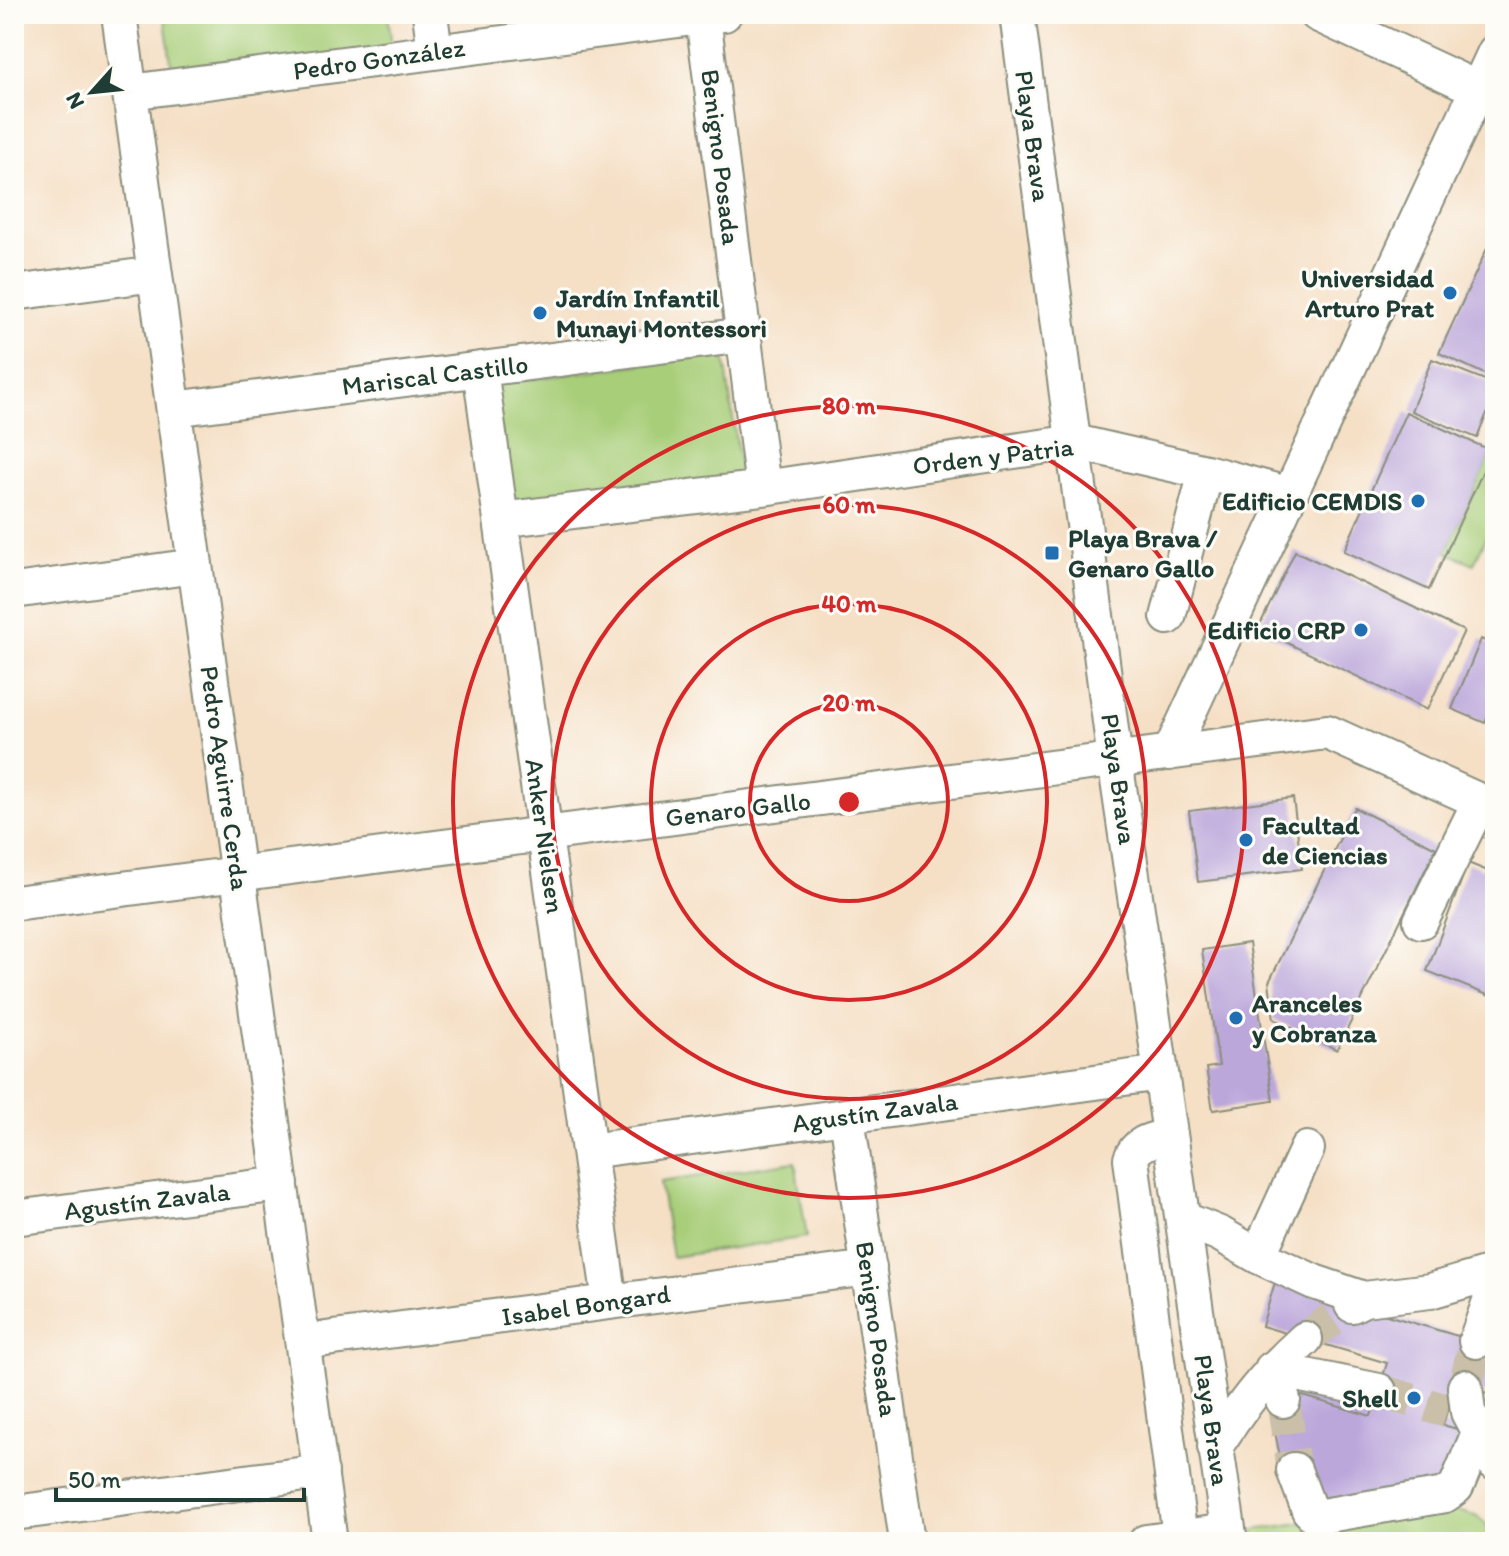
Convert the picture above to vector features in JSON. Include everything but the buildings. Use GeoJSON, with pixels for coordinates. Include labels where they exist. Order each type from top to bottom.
{"type":"FeatureCollection","features":[{"type":"Feature","properties":{"kind":"street","name":"Pedro Aguirre Cerda"},"geometry":{"type":"LineString","coordinates":[[119,14],[330,1542]]}},
{"type":"Feature","properties":{"kind":"street"},"geometry":{"type":"LineString","coordinates":[[430,14],[435,52]]}},
{"type":"Feature","properties":{"kind":"street","name":"Playa Brava"},"geometry":{"type":"LineString","coordinates":[[1017,14],[1115,760],[1229,1536]]}},
{"type":"Feature","properties":{"kind":"street"},"geometry":{"type":"LineString","coordinates":[[1317,14],[1478,89]]}},
{"type":"Feature","properties":{"kind":"street","name":"Pedro González"},"geometry":{"type":"LineString","coordinates":[[130,92],[713,15]]}},
{"type":"Feature","properties":{"kind":"street","name":"Benigno Posada"},"geometry":{"type":"LineString","coordinates":[[713,15],[744,335],[763,488]]}},
{"type":"Feature","properties":{"kind":"street"},"geometry":{"type":"LineString","coordinates":[[1170,753],[1495,52]]}},
{"type":"Feature","properties":{"kind":"street"},"geometry":{"type":"LineString","coordinates":[[14,293],[155,274]]}},
{"type":"Feature","properties":{"kind":"street","name":"Mariscal Castillo"},"geometry":{"type":"LineString","coordinates":[[174,409],[744,335]]}},
{"type":"Feature","properties":{"kind":"street","name":"Anker Nielsen"},"geometry":{"type":"LineString","coordinates":[[480,369],[610,1302]]}},
{"type":"Feature","properties":{"kind":"street","name":"Orden y Patria"},"geometry":{"type":"LineString","coordinates":[[501,520],[763,488],[1075,442],[1290,495]]}},
{"type":"Feature","properties":{"kind":"street"},"geometry":{"type":"LineString","coordinates":[[1168,617],[1206,472]]}},
{"type":"Feature","properties":{"kind":"street"},"geometry":{"type":"LineString","coordinates":[[14,591],[195,566]]}},
{"type":"Feature","properties":{"kind":"street","name":"Genaro Gallo"},"geometry":{"type":"LineString","coordinates":[[14,903],[1327,732],[1488,804]]}},
{"type":"Feature","properties":{"kind":"street"},"geometry":{"type":"LineString","coordinates":[[1421,921],[1488,804]]}},
{"type":"Feature","properties":{"kind":"street","name":"Agustín Zavala"},"geometry":{"type":"LineString","coordinates":[[589,1151],[1161,1073]]}},
{"type":"Feature","properties":{"kind":"street","name":"Benigno Posada"},"geometry":{"type":"LineString","coordinates":[[847,1116],[907,1542]]}},
{"type":"Feature","properties":{"kind":"street"},"geometry":{"type":"LineString","coordinates":[[1170,1136],[1144,1142],[1134,1150],[1131,1159],[1180,1537]]}},
{"type":"Feature","properties":{"kind":"street"},"geometry":{"type":"LineString","coordinates":[[1258,1256],[1307,1149]]}},
{"type":"Feature","properties":{"kind":"street","name":"Agustín Zavala"},"geometry":{"type":"LineString","coordinates":[[14,1218],[281,1184]]}},
{"type":"Feature","properties":{"kind":"street"},"geometry":{"type":"LineString","coordinates":[[1183,1219],[1358,1302],[1430,1291],[1495,1272]]}},
{"type":"Feature","properties":{"kind":"street","name":"Isabel Bongard"},"geometry":{"type":"LineString","coordinates":[[303,1342],[869,1268]]}},
{"type":"Feature","properties":{"kind":"street"},"geometry":{"type":"LineString","coordinates":[[1476,1341],[1495,1287]]}},
{"type":"Feature","properties":{"kind":"street"},"geometry":{"type":"LineString","coordinates":[[1278,1384],[1305,1339]]}},
{"type":"Feature","properties":{"kind":"street"},"geometry":{"type":"LineString","coordinates":[[1215,1447],[1248,1396],[1278,1384],[1379,1391]]}},
{"type":"Feature","properties":{"kind":"street"},"geometry":{"type":"LineString","coordinates":[[1294,1470],[1309,1510],[1316,1517],[1445,1495],[1456,1487],[1471,1422]]}},
{"type":"Feature","properties":{"kind":"street"},"geometry":{"type":"LineString","coordinates":[[14,1513],[321,1472]]}},
{"type":"Feature","properties":{"kind":"street"},"geometry":{"type":"LineString","coordinates":[[1146,1542],[1180,1537],[1229,1536]]}},
{"type":"Feature","properties":{"kind":"green space"},"geometry":{"type":"Polygon","coordinates":[[[164,14],[388,14],[392,48],[173,76],[164,14]]]}},
{"type":"Feature","properties":{"kind":"green space"},"geometry":{"type":"Polygon","coordinates":[[[724,353],[741,476],[511,508],[494,384],[724,353]]]}},
{"type":"Feature","properties":{"kind":"green space"},"geometry":{"type":"Polygon","coordinates":[[[1495,444],[1495,518],[1474,564],[1446,552],[1495,444]]]}},
{"type":"Feature","properties":{"kind":"green space"},"geometry":{"type":"Polygon","coordinates":[[[795,1162],[807,1237],[672,1257],[660,1182],[795,1162]]]}},
{"type":"Feature","properties":{"kind":"green space"},"geometry":{"type":"Polygon","coordinates":[[[1430,1503],[1478,1517],[1488,1526],[1488,1542],[1252,1542],[1255,1530],[1430,1503]]]}},
{"type":"Feature","properties":{"kind":"tunnel"},"geometry":{"type":"LineString","coordinates":[[1305,1339],[1352,1305]]}},
{"type":"Feature","properties":{"kind":"tunnel"},"geometry":{"type":"LineString","coordinates":[[1465,1387],[1476,1341]]}},
{"type":"Feature","properties":{"kind":"tunnel"},"geometry":{"type":"LineString","coordinates":[[1379,1391],[1447,1411]]}},
{"type":"Feature","properties":{"kind":"tunnel"},"geometry":{"type":"LineString","coordinates":[[1283,1400],[1294,1470]]}},
{"type":"Feature","properties":{"kind":"place","name":"Universidad Arturo Prat"},"geometry":{"type":"Point","coordinates":[1450,293]}},
{"type":"Feature","properties":{"kind":"place","name":"Jardín Infantil Munayi Montessori"},"geometry":{"type":"Point","coordinates":[540,313]}},
{"type":"Feature","properties":{"kind":"place","name":"Edificio CEMDIS"},"geometry":{"type":"Point","coordinates":[1418,501]}},
{"type":"Feature","properties":{"kind":"place","name":"Playa Brava / Genaro Gallo"},"geometry":{"type":"Point","coordinates":[1052,553]}},
{"type":"Feature","properties":{"kind":"place","name":"Edificio CRP"},"geometry":{"type":"Point","coordinates":[1361,630]}},
{"type":"Feature","properties":{"kind":"place","name":"Facultad de Ciencias"},"geometry":{"type":"Point","coordinates":[1246,840]}},
{"type":"Feature","properties":{"kind":"place","name":"Aranceles y Cobranza"},"geometry":{"type":"Point","coordinates":[1236,1018]}},
{"type":"Feature","properties":{"kind":"place","name":"Shell"},"geometry":{"type":"Point","coordinates":[1414,1398]}}]}
